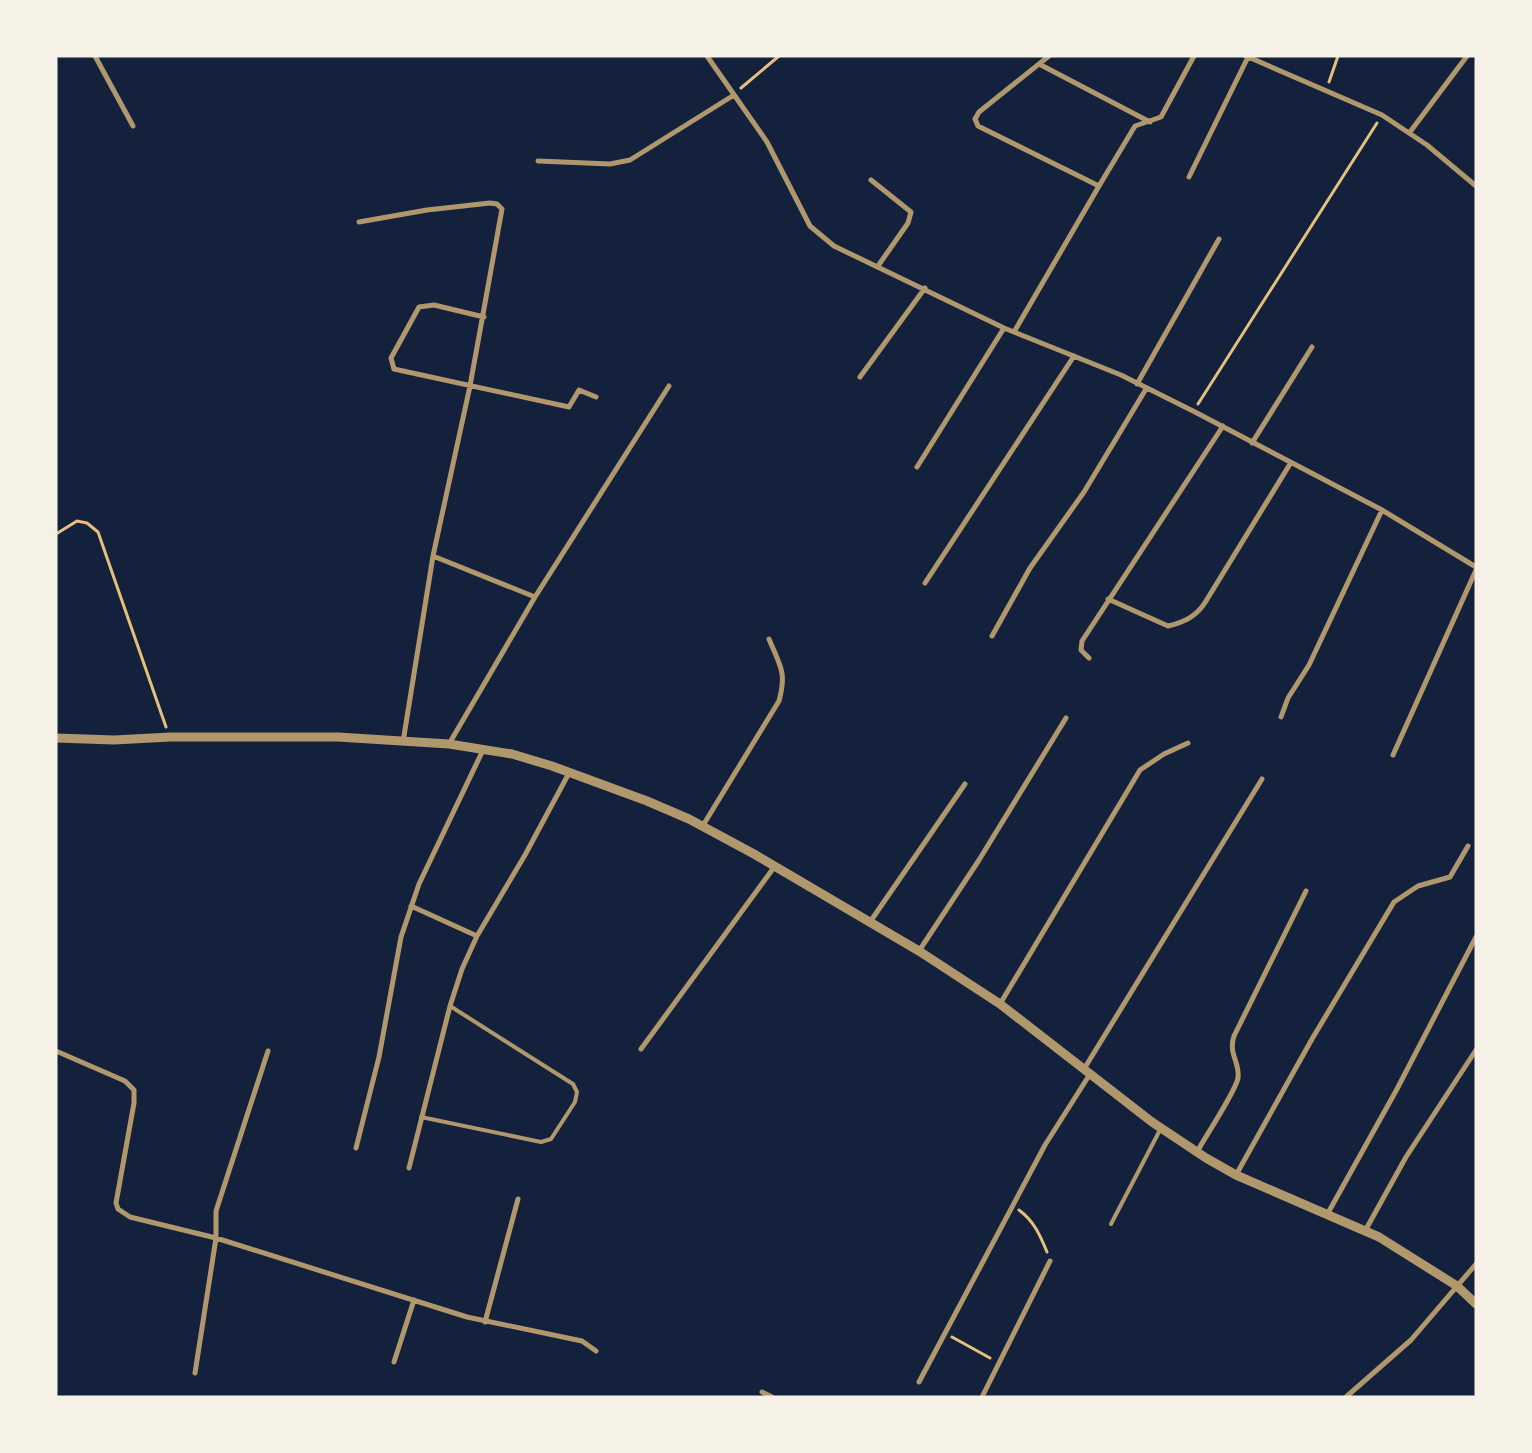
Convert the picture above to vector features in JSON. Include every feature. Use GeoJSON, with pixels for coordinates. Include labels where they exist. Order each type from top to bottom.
{"type":"FeatureCollection","features":[{"type":"Feature","properties":{"kind":"street"},"geometry":{"type":"LineString","coordinates":[[95,56],[133,126]]}},
{"type":"Feature","properties":{"kind":"street"},"geometry":{"type":"LineString","coordinates":[[707,56],[767,142],[810,226],[834,246],[925,288],[1004,328],[1138,384],[1223,426],[1290,464],[1382,510],[1476,569],[1393,755]]}},
{"type":"Feature","properties":{"kind":"street"},"geometry":{"type":"LineString","coordinates":[[1050,56],[979,112],[976,119],[978,126],[1099,186]]}},
{"type":"Feature","properties":{"kind":"street"},"geometry":{"type":"LineString","coordinates":[[1014,332],[1135,126],[1161,117],[1194,56]]}},
{"type":"Feature","properties":{"kind":"street"},"geometry":{"type":"LineString","coordinates":[[1410,132],[1467,56]]}},
{"type":"Feature","properties":{"kind":"street"},"geometry":{"type":"LineString","coordinates":[[1190,177],[1247,57],[1326,89],[1382,115],[1410,132],[1476,186]]}},
{"type":"Feature","properties":{"kind":"street"},"geometry":{"type":"LineString","coordinates":[[1039,64],[1150,122]]}},
{"type":"Feature","properties":{"kind":"street"},"geometry":{"type":"LineString","coordinates":[[538,161],[610,164],[630,160],[734,95]]}},
{"type":"Feature","properties":{"kind":"street"},"geometry":{"type":"LineString","coordinates":[[871,180],[911,212],[908,223],[878,266]]}},
{"type":"Feature","properties":{"kind":"street"},"geometry":{"type":"LineString","coordinates":[[359,222],[472,205],[490,203],[501,206],[502,219],[484,317],[434,556],[403,742]]}},
{"type":"Feature","properties":{"kind":"street"},"geometry":{"type":"LineString","coordinates":[[1138,384],[1219,239]]}},
{"type":"Feature","properties":{"kind":"street"},"geometry":{"type":"LineString","coordinates":[[860,377],[925,288]]}},
{"type":"Feature","properties":{"kind":"street"},"geometry":{"type":"LineString","coordinates":[[484,317],[434,305],[419,307],[392,358],[394,369],[398,372],[569,407],[579,390],[596,397]]}},
{"type":"Feature","properties":{"kind":"street"},"geometry":{"type":"LineString","coordinates":[[916,467],[1004,328]]}},
{"type":"Feature","properties":{"kind":"street"},"geometry":{"type":"LineString","coordinates":[[1252,442],[1312,347]]}},
{"type":"Feature","properties":{"kind":"street"},"geometry":{"type":"LineString","coordinates":[[925,583],[1074,356]]}},
{"type":"Feature","properties":{"kind":"street"},"geometry":{"type":"LineString","coordinates":[[449,744],[534,597],[669,386]]}},
{"type":"Feature","properties":{"kind":"street"},"geometry":{"type":"LineString","coordinates":[[992,636],[1030,568],[1084,492],[1146,389]]}},
{"type":"Feature","properties":{"kind":"street"},"geometry":{"type":"LineString","coordinates":[[1089,658],[1081,650],[1082,641],[1223,426]]}},
{"type":"Feature","properties":{"kind":"street"},"geometry":{"type":"LineString","coordinates":[[1108,599],[1168,626],[1191,618],[1200,612],[1290,464]]}},
{"type":"Feature","properties":{"kind":"street"},"geometry":{"type":"LineString","coordinates":[[1281,717],[1291,693],[1309,665],[1382,510]]}},
{"type":"Feature","properties":{"kind":"street"},"geometry":{"type":"LineString","coordinates":[[434,556],[534,597]]}},
{"type":"Feature","properties":{"kind":"street"},"geometry":{"type":"LineString","coordinates":[[702,827],[779,701],[784,682],[769,639]]}},
{"type":"Feature","properties":{"kind":"street"},"geometry":{"type":"LineString","coordinates":[[919,951],[979,860],[1066,718]]}},
{"type":"Feature","properties":{"kind":"street"},"geometry":{"type":"LineString","coordinates":[[56,738],[114,740],[170,737],[338,737],[449,744],[485,748],[512,754],[647,801],[702,827],[775,866],[919,951],[1000,1004],[1161,1128],[1197,1152],[1236,1175],[1328,1213],[1365,1231],[1420,1261],[1457,1286],[1476,1304]]}},
{"type":"Feature","properties":{"kind":"street"},"geometry":{"type":"LineString","coordinates":[[1000,1004],[1140,770],[1164,754],[1188,743]]}},
{"type":"Feature","properties":{"kind":"street"},"geometry":{"type":"LineString","coordinates":[[356,1148],[379,1057],[401,936],[419,884],[485,748]]}},
{"type":"Feature","properties":{"kind":"street"},"geometry":{"type":"LineString","coordinates":[[409,1168],[450,1006],[462,969],[477,936],[526,855],[569,773]]}},
{"type":"Feature","properties":{"kind":"street"},"geometry":{"type":"LineString","coordinates":[[919,1382],[1049,1137],[1262,779]]}},
{"type":"Feature","properties":{"kind":"street"},"geometry":{"type":"LineString","coordinates":[[870,922],[965,784]]}},
{"type":"Feature","properties":{"kind":"street"},"geometry":{"type":"LineString","coordinates":[[1236,1175],[1312,1039],[1394,902],[1418,886],[1450,877],[1468,846]]}},
{"type":"Feature","properties":{"kind":"street"},"geometry":{"type":"LineString","coordinates":[[641,1048],[775,866]]}},
{"type":"Feature","properties":{"kind":"street"},"geometry":{"type":"LineString","coordinates":[[1197,1152],[1236,1085],[1238,1071],[1231,1050],[1234,1036],[1306,892]]}},
{"type":"Feature","properties":{"kind":"street"},"geometry":{"type":"LineString","coordinates":[[411,906],[477,936]]}},
{"type":"Feature","properties":{"kind":"street"},"geometry":{"type":"LineString","coordinates":[[1328,1213],[1397,1089],[1476,937]]}},
{"type":"Feature","properties":{"kind":"street"},"geometry":{"type":"LineString","coordinates":[[1365,1231],[1406,1157],[1476,1050]]}},
{"type":"Feature","properties":{"kind":"street"},"geometry":{"type":"LineString","coordinates":[[56,1051],[125,1081],[134,1090],[134,1103],[117,1197],[118,1209],[130,1217],[216,1238],[485,1322],[582,1341],[596,1351]]}},
{"type":"Feature","properties":{"kind":"street"},"geometry":{"type":"LineString","coordinates":[[195,1373],[216,1238],[214,1221],[219,1196],[268,1052]]}},
{"type":"Feature","properties":{"kind":"street"},"geometry":{"type":"LineString","coordinates":[[485,1322],[518,1199]]}},
{"type":"Feature","properties":{"kind":"street"},"geometry":{"type":"LineString","coordinates":[[982,1397],[1050,1260]]}},
{"type":"Feature","properties":{"kind":"street"},"geometry":{"type":"LineString","coordinates":[[1346,1397],[1411,1340],[1476,1264]]}},
{"type":"Feature","properties":{"kind":"street"},"geometry":{"type":"LineString","coordinates":[[394,1362],[414,1300]]}},
{"type":"Feature","properties":{"kind":"street"},"geometry":{"type":"LineString","coordinates":[[762,1392],[772,1397]]}},
{"type":"Feature","properties":{"kind":"lane"},"geometry":{"type":"LineString","coordinates":[[421,1117],[541,1142],[551,1139],[576,1102],[577,1092],[572,1084],[450,1006]]}},
{"type":"Feature","properties":{"kind":"lane"},"geometry":{"type":"LineString","coordinates":[[1111,1224],[1161,1128]]}},
{"type":"Feature","properties":{"kind":"path"},"geometry":{"type":"LineString","coordinates":[[734,95],[779,56]]}},
{"type":"Feature","properties":{"kind":"path"},"geometry":{"type":"LineString","coordinates":[[1326,89],[1338,56]]}},
{"type":"Feature","properties":{"kind":"path"},"geometry":{"type":"LineString","coordinates":[[1194,412],[1382,115]]}},
{"type":"Feature","properties":{"kind":"path"},"geometry":{"type":"LineString","coordinates":[[56,534],[76,521],[87,524],[98,532],[170,737]]}},
{"type":"Feature","properties":{"kind":"path"},"geometry":{"type":"LineString","coordinates":[[1013,1205],[1028,1216],[1037,1228],[1050,1260]]}},
{"type":"Feature","properties":{"kind":"path"},"geometry":{"type":"LineString","coordinates":[[945,1333],[998,1362]]}}]}
